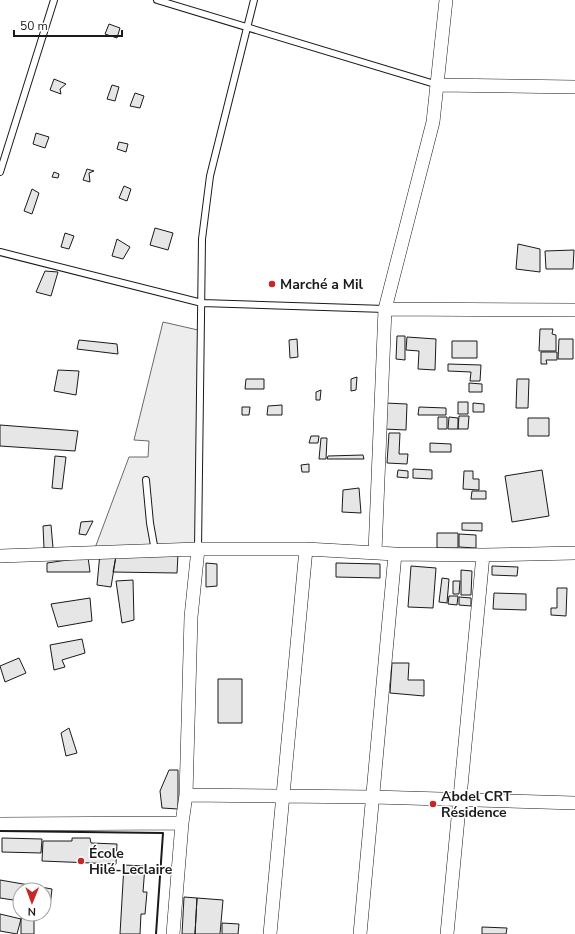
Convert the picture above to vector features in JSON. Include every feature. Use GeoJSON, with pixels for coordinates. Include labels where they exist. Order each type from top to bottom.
{"type":"FeatureCollection","features":[{"type":"Feature","properties":{"kind":"street"},"geometry":{"type":"LineString","coordinates":[[376,552],[385,309],[433,122],[446,0]]}},
{"type":"Feature","properties":{"kind":"street"},"geometry":{"type":"LineString","coordinates":[[438,85],[575,87]]}},
{"type":"Feature","properties":{"kind":"street"},"geometry":{"type":"LineString","coordinates":[[385,309],[575,310]]}},
{"type":"Feature","properties":{"kind":"street"},"geometry":{"type":"LineString","coordinates":[[173,934],[182,823],[186,795],[191,617],[198,549]]}},
{"type":"Feature","properties":{"kind":"street"},"geometry":{"type":"LineString","coordinates":[[0,556],[198,549],[306,549],[395,554],[483,555],[575,553]]}},
{"type":"Feature","properties":{"kind":"street"},"geometry":{"type":"LineString","coordinates":[[270,934],[306,549]]}},
{"type":"Feature","properties":{"kind":"street"},"geometry":{"type":"LineString","coordinates":[[360,934],[395,554]]}},
{"type":"Feature","properties":{"kind":"street"},"geometry":{"type":"LineString","coordinates":[[448,934],[483,555]]}},
{"type":"Feature","properties":{"kind":"street"},"geometry":{"type":"LineString","coordinates":[[186,795],[373,797],[575,803]]}},
{"type":"Feature","properties":{"kind":"street"},"geometry":{"type":"LineString","coordinates":[[0,824],[182,823]]}},
{"type":"Feature","properties":{"kind":"lane"},"geometry":{"type":"LineString","coordinates":[[0,172],[54,0]]}},
{"type":"Feature","properties":{"kind":"lane"},"geometry":{"type":"LineString","coordinates":[[157,0],[248,26],[438,85]]}},
{"type":"Feature","properties":{"kind":"lane"},"geometry":{"type":"LineString","coordinates":[[198,549],[202,239],[210,176],[254,0]]}},
{"type":"Feature","properties":{"kind":"lane"},"geometry":{"type":"LineString","coordinates":[[0,252],[202,303],[385,309]]}},
{"type":"Feature","properties":{"kind":"lane"},"geometry":{"type":"LineString","coordinates":[[146,480],[154,551]]}},
{"type":"Feature","properties":{"kind":"shaded area"},"geometry":{"type":"Polygon","coordinates":[[[163,322],[198,330],[196,546],[95,548],[129,457],[148,457],[149,441],[134,440],[163,322]]]}},
{"type":"Feature","properties":{"kind":"building"},"geometry":{"type":"Polygon","coordinates":[[[109,24],[120,28],[117,38],[105,34],[109,24]]]}},
{"type":"Feature","properties":{"kind":"building"},"geometry":{"type":"Polygon","coordinates":[[[54,79],[66,84],[60,89],[61,94],[50,90],[54,79]]]}},
{"type":"Feature","properties":{"kind":"building"},"geometry":{"type":"Polygon","coordinates":[[[112,85],[119,87],[115,101],[107,99],[112,85]]]}},
{"type":"Feature","properties":{"kind":"building"},"geometry":{"type":"Polygon","coordinates":[[[135,93],[144,96],[140,108],[130,106],[135,93]]]}},
{"type":"Feature","properties":{"kind":"building"},"geometry":{"type":"Polygon","coordinates":[[[36,133],[49,137],[45,148],[33,144],[36,133]]]}},
{"type":"Feature","properties":{"kind":"building"},"geometry":{"type":"Polygon","coordinates":[[[119,142],[128,144],[126,152],[117,149],[119,142]]]}},
{"type":"Feature","properties":{"kind":"building"},"geometry":{"type":"Polygon","coordinates":[[[87,169],[94,171],[89,173],[90,182],[83,180],[87,169]]]}},
{"type":"Feature","properties":{"kind":"building"},"geometry":{"type":"Polygon","coordinates":[[[54,172],[59,174],[58,178],[52,177],[54,172]]]}},
{"type":"Feature","properties":{"kind":"building"},"geometry":{"type":"Polygon","coordinates":[[[124,186],[131,189],[127,201],[119,198],[124,186]]]}},
{"type":"Feature","properties":{"kind":"building"},"geometry":{"type":"Polygon","coordinates":[[[32,189],[39,193],[32,214],[24,211],[32,189]]]}},
{"type":"Feature","properties":{"kind":"building"},"geometry":{"type":"Polygon","coordinates":[[[155,228],[173,233],[168,250],[150,245],[155,228]]]}},
{"type":"Feature","properties":{"kind":"building"},"geometry":{"type":"Polygon","coordinates":[[[65,233],[74,236],[69,249],[61,247],[65,233]]]}},
{"type":"Feature","properties":{"kind":"building"},"geometry":{"type":"Polygon","coordinates":[[[117,239],[130,247],[123,259],[112,256],[117,239]]]}},
{"type":"Feature","properties":{"kind":"building"},"geometry":{"type":"Polygon","coordinates":[[[518,244],[540,249],[540,272],[516,269],[518,244]]]}},
{"type":"Feature","properties":{"kind":"building"},"geometry":{"type":"Polygon","coordinates":[[[574,250],[573,269],[546,269],[545,251],[574,250]]]}},
{"type":"Feature","properties":{"kind":"building"},"geometry":{"type":"Polygon","coordinates":[[[45,271],[58,272],[51,296],[36,292],[45,271]]]}},
{"type":"Feature","properties":{"kind":"building"},"geometry":{"type":"Polygon","coordinates":[[[540,329],[553,329],[552,334],[556,335],[556,351],[539,351],[540,329]]]}},
{"type":"Feature","properties":{"kind":"building"},"geometry":{"type":"Polygon","coordinates":[[[397,336],[405,336],[405,360],[396,359],[397,336]]]}},
{"type":"Feature","properties":{"kind":"building"},"geometry":{"type":"Polygon","coordinates":[[[407,337],[436,339],[435,370],[418,369],[419,351],[406,350],[407,337]]]}},
{"type":"Feature","properties":{"kind":"building"},"geometry":{"type":"Polygon","coordinates":[[[297,339],[298,357],[290,358],[289,340],[297,339]]]}},
{"type":"Feature","properties":{"kind":"building"},"geometry":{"type":"Polygon","coordinates":[[[559,339],[573,339],[573,359],[558,359],[559,339]]]}},
{"type":"Feature","properties":{"kind":"building"},"geometry":{"type":"Polygon","coordinates":[[[79,340],[117,344],[118,354],[77,349],[79,340]]]}},
{"type":"Feature","properties":{"kind":"building"},"geometry":{"type":"Polygon","coordinates":[[[452,341],[477,341],[477,358],[452,358],[452,341]]]}},
{"type":"Feature","properties":{"kind":"building"},"geometry":{"type":"Polygon","coordinates":[[[541,352],[557,352],[557,360],[546,360],[547,364],[541,364],[541,352]]]}},
{"type":"Feature","properties":{"kind":"building"},"geometry":{"type":"Polygon","coordinates":[[[448,364],[481,365],[480,381],[470,381],[471,372],[448,371],[448,364]]]}},
{"type":"Feature","properties":{"kind":"building"},"geometry":{"type":"Polygon","coordinates":[[[58,370],[79,371],[76,395],[54,391],[58,370]]]}},
{"type":"Feature","properties":{"kind":"building"},"geometry":{"type":"Polygon","coordinates":[[[357,377],[356,390],[351,391],[351,379],[357,377]]]}},
{"type":"Feature","properties":{"kind":"building"},"geometry":{"type":"Polygon","coordinates":[[[246,379],[264,379],[264,389],[245,389],[246,379]]]}},
{"type":"Feature","properties":{"kind":"building"},"geometry":{"type":"Polygon","coordinates":[[[517,379],[529,379],[528,408],[516,408],[517,379]]]}},
{"type":"Feature","properties":{"kind":"building"},"geometry":{"type":"Polygon","coordinates":[[[469,383],[482,384],[482,392],[469,392],[469,383]]]}},
{"type":"Feature","properties":{"kind":"building"},"geometry":{"type":"Polygon","coordinates":[[[321,390],[320,400],[316,400],[316,392],[321,390]]]}},
{"type":"Feature","properties":{"kind":"building"},"geometry":{"type":"Polygon","coordinates":[[[458,402],[468,402],[468,414],[458,414],[458,402]]]}},
{"type":"Feature","properties":{"kind":"building"},"geometry":{"type":"Polygon","coordinates":[[[385,403],[407,404],[406,430],[384,429],[385,403]]]}},
{"type":"Feature","properties":{"kind":"building"},"geometry":{"type":"Polygon","coordinates":[[[473,403],[484,404],[484,412],[473,412],[473,403]]]}},
{"type":"Feature","properties":{"kind":"building"},"geometry":{"type":"Polygon","coordinates":[[[282,405],[282,415],[267,415],[268,406],[282,405]]]}},
{"type":"Feature","properties":{"kind":"building"},"geometry":{"type":"Polygon","coordinates":[[[242,407],[250,407],[249,415],[242,415],[242,407]]]}},
{"type":"Feature","properties":{"kind":"building"},"geometry":{"type":"Polygon","coordinates":[[[419,407],[446,408],[446,415],[418,415],[419,407]]]}},
{"type":"Feature","properties":{"kind":"building"},"geometry":{"type":"Polygon","coordinates":[[[459,416],[469,416],[468,429],[458,429],[459,416]]]}},
{"type":"Feature","properties":{"kind":"building"},"geometry":{"type":"Polygon","coordinates":[[[438,417],[447,417],[447,429],[438,429],[438,417]]]}},
{"type":"Feature","properties":{"kind":"building"},"geometry":{"type":"Polygon","coordinates":[[[449,417],[458,418],[458,429],[448,429],[449,417]]]}},
{"type":"Feature","properties":{"kind":"building"},"geometry":{"type":"Polygon","coordinates":[[[528,418],[549,418],[549,436],[528,436],[528,418]]]}},
{"type":"Feature","properties":{"kind":"building"},"geometry":{"type":"Polygon","coordinates":[[[0,425],[78,431],[75,451],[0,446],[0,425]]]}},
{"type":"Feature","properties":{"kind":"building"},"geometry":{"type":"Polygon","coordinates":[[[389,433],[400,433],[399,454],[408,454],[407,464],[387,463],[389,433]]]}},
{"type":"Feature","properties":{"kind":"building"},"geometry":{"type":"Polygon","coordinates":[[[311,436],[319,436],[318,443],[309,443],[311,436]]]}},
{"type":"Feature","properties":{"kind":"building"},"geometry":{"type":"Polygon","coordinates":[[[321,438],[327,438],[326,459],[319,459],[321,438]]]}},
{"type":"Feature","properties":{"kind":"building"},"geometry":{"type":"Polygon","coordinates":[[[430,443],[451,444],[451,452],[430,452],[430,443]]]}},
{"type":"Feature","properties":{"kind":"building"},"geometry":{"type":"Polygon","coordinates":[[[363,455],[364,459],[327,459],[328,456],[363,455]]]}},
{"type":"Feature","properties":{"kind":"building"},"geometry":{"type":"Polygon","coordinates":[[[55,456],[66,457],[62,489],[52,488],[55,456]]]}},
{"type":"Feature","properties":{"kind":"building"},"geometry":{"type":"Polygon","coordinates":[[[309,464],[309,472],[302,472],[301,465],[309,464]]]}},
{"type":"Feature","properties":{"kind":"building"},"geometry":{"type":"Polygon","coordinates":[[[413,469],[432,470],[432,479],[413,478],[413,469]]]}},
{"type":"Feature","properties":{"kind":"building"},"geometry":{"type":"Polygon","coordinates":[[[398,470],[408,471],[408,478],[397,477],[398,470]]]}},
{"type":"Feature","properties":{"kind":"building"},"geometry":{"type":"Polygon","coordinates":[[[542,470],[549,516],[512,522],[505,476],[542,470]]]}},
{"type":"Feature","properties":{"kind":"building"},"geometry":{"type":"Polygon","coordinates":[[[464,471],[473,471],[473,479],[479,479],[479,490],[463,489],[464,471]]]}},
{"type":"Feature","properties":{"kind":"building"},"geometry":{"type":"Polygon","coordinates":[[[359,488],[361,513],[342,512],[343,490],[359,488]]]}},
{"type":"Feature","properties":{"kind":"building"},"geometry":{"type":"Polygon","coordinates":[[[472,491],[486,491],[486,499],[471,499],[472,491]]]}},
{"type":"Feature","properties":{"kind":"building"},"geometry":{"type":"Polygon","coordinates":[[[93,521],[86,535],[79,534],[81,522],[93,521]]]}},
{"type":"Feature","properties":{"kind":"building"},"geometry":{"type":"Polygon","coordinates":[[[462,523],[482,523],[482,531],[462,530],[462,523]]]}},
{"type":"Feature","properties":{"kind":"building"},"geometry":{"type":"Polygon","coordinates":[[[51,525],[53,548],[44,548],[43,526],[51,525]]]}},
{"type":"Feature","properties":{"kind":"building"},"geometry":{"type":"Polygon","coordinates":[[[437,533],[458,533],[458,548],[437,548],[437,533]]]}},
{"type":"Feature","properties":{"kind":"building"},"geometry":{"type":"Polygon","coordinates":[[[459,534],[476,535],[476,548],[459,547],[459,534]]]}},
{"type":"Feature","properties":{"kind":"building"},"geometry":{"type":"Polygon","coordinates":[[[100,553],[116,556],[111,587],[97,585],[100,553]]]}},
{"type":"Feature","properties":{"kind":"building"},"geometry":{"type":"Polygon","coordinates":[[[178,554],[177,573],[113,572],[116,556],[178,554]]]}},
{"type":"Feature","properties":{"kind":"building"},"geometry":{"type":"Polygon","coordinates":[[[88,557],[90,572],[47,572],[47,563],[88,557]]]}},
{"type":"Feature","properties":{"kind":"building"},"geometry":{"type":"Polygon","coordinates":[[[206,563],[217,564],[217,586],[206,587],[206,563]]]}},
{"type":"Feature","properties":{"kind":"building"},"geometry":{"type":"Polygon","coordinates":[[[336,563],[380,564],[380,578],[336,577],[336,563]]]}},
{"type":"Feature","properties":{"kind":"building"},"geometry":{"type":"Polygon","coordinates":[[[411,566],[436,568],[433,608],[408,607],[411,566]]]}},
{"type":"Feature","properties":{"kind":"building"},"geometry":{"type":"Polygon","coordinates":[[[492,566],[518,567],[517,576],[492,575],[492,566]]]}},
{"type":"Feature","properties":{"kind":"building"},"geometry":{"type":"Polygon","coordinates":[[[461,570],[472,571],[471,595],[461,595],[461,570]]]}},
{"type":"Feature","properties":{"kind":"building"},"geometry":{"type":"Polygon","coordinates":[[[442,578],[449,579],[447,603],[439,602],[442,578]]]}},
{"type":"Feature","properties":{"kind":"building"},"geometry":{"type":"Polygon","coordinates":[[[133,580],[134,620],[122,623],[116,581],[133,580]]]}},
{"type":"Feature","properties":{"kind":"building"},"geometry":{"type":"Polygon","coordinates":[[[453,581],[460,581],[459,594],[453,594],[453,581]]]}},
{"type":"Feature","properties":{"kind":"building"},"geometry":{"type":"Polygon","coordinates":[[[557,588],[567,588],[566,616],[551,615],[551,608],[557,608],[557,588]]]}},
{"type":"Feature","properties":{"kind":"building"},"geometry":{"type":"Polygon","coordinates":[[[494,593],[526,594],[526,610],[493,609],[494,593]]]}},
{"type":"Feature","properties":{"kind":"building"},"geometry":{"type":"Polygon","coordinates":[[[449,596],[458,596],[457,605],[448,604],[449,596]]]}},
{"type":"Feature","properties":{"kind":"building"},"geometry":{"type":"Polygon","coordinates":[[[459,597],[471,598],[471,606],[459,605],[459,597]]]}},
{"type":"Feature","properties":{"kind":"building"},"geometry":{"type":"Polygon","coordinates":[[[90,598],[92,621],[58,627],[51,604],[90,598]]]}},
{"type":"Feature","properties":{"kind":"building"},"geometry":{"type":"Polygon","coordinates":[[[82,639],[85,653],[62,660],[65,667],[54,670],[50,645],[82,639]]]}},
{"type":"Feature","properties":{"kind":"building"},"geometry":{"type":"Polygon","coordinates":[[[19,658],[26,673],[5,682],[0,666],[19,658]]]}},
{"type":"Feature","properties":{"kind":"building"},"geometry":{"type":"Polygon","coordinates":[[[392,663],[409,663],[408,680],[424,680],[424,696],[390,693],[392,663]]]}},
{"type":"Feature","properties":{"kind":"building"},"geometry":{"type":"Polygon","coordinates":[[[218,679],[242,679],[242,723],[218,723],[218,679]]]}},
{"type":"Feature","properties":{"kind":"building"},"geometry":{"type":"Polygon","coordinates":[[[69,728],[77,753],[66,756],[61,733],[69,728]]]}},
{"type":"Feature","properties":{"kind":"building"},"geometry":{"type":"Polygon","coordinates":[[[169,770],[178,770],[178,809],[162,808],[160,791],[169,770]]]}},
{"type":"Feature","properties":{"kind":"building"},"geometry":{"type":"Polygon","coordinates":[[[2,838],[42,839],[41,853],[2,852],[2,838]]]}},
{"type":"Feature","properties":{"kind":"building"},"geometry":{"type":"Polygon","coordinates":[[[72,838],[90,838],[91,843],[117,844],[116,864],[42,861],[43,841],[72,841],[72,838]]]}},
{"type":"Feature","properties":{"kind":"building"},"geometry":{"type":"Polygon","coordinates":[[[124,865],[145,866],[143,892],[147,892],[145,914],[141,914],[140,934],[120,934],[124,865]]]}},
{"type":"Feature","properties":{"kind":"building"},"geometry":{"type":"Polygon","coordinates":[[[0,880],[12,882],[12,900],[0,898],[0,880]]]}},
{"type":"Feature","properties":{"kind":"building"},"geometry":{"type":"Polygon","coordinates":[[[184,897],[197,898],[195,934],[182,934],[184,897]]]}},
{"type":"Feature","properties":{"kind":"building"},"geometry":{"type":"Polygon","coordinates":[[[197,898],[223,900],[220,934],[195,934],[197,898]]]}},
{"type":"Feature","properties":{"kind":"building"},"geometry":{"type":"Polygon","coordinates":[[[0,914],[12,917],[12,922],[20,922],[17,934],[0,931],[0,914]]]}},
{"type":"Feature","properties":{"kind":"building"},"geometry":{"type":"Polygon","coordinates":[[[21,922],[34,922],[34,934],[21,934],[21,922]]]}},
{"type":"Feature","properties":{"kind":"building"},"geometry":{"type":"Polygon","coordinates":[[[222,923],[239,924],[238,934],[222,934],[222,923]]]}},
{"type":"Feature","properties":{"kind":"building"},"geometry":{"type":"Polygon","coordinates":[[[482,927],[507,928],[506,934],[482,934],[482,927]]]}},
{"type":"Feature","properties":{"kind":"wall"},"geometry":{"type":"LineString","coordinates":[[0,831],[163,833],[156,934]]}},
{"type":"Feature","properties":{"kind":"place","name":"Marché a Mil"},"geometry":{"type":"Point","coordinates":[272,284]}},
{"type":"Feature","properties":{"kind":"place","name":"Abdel CRT Résidence"},"geometry":{"type":"Point","coordinates":[433,804]}},
{"type":"Feature","properties":{"kind":"place","name":"École Hilé-Leclaire"},"geometry":{"type":"Point","coordinates":[81,861]}}]}
